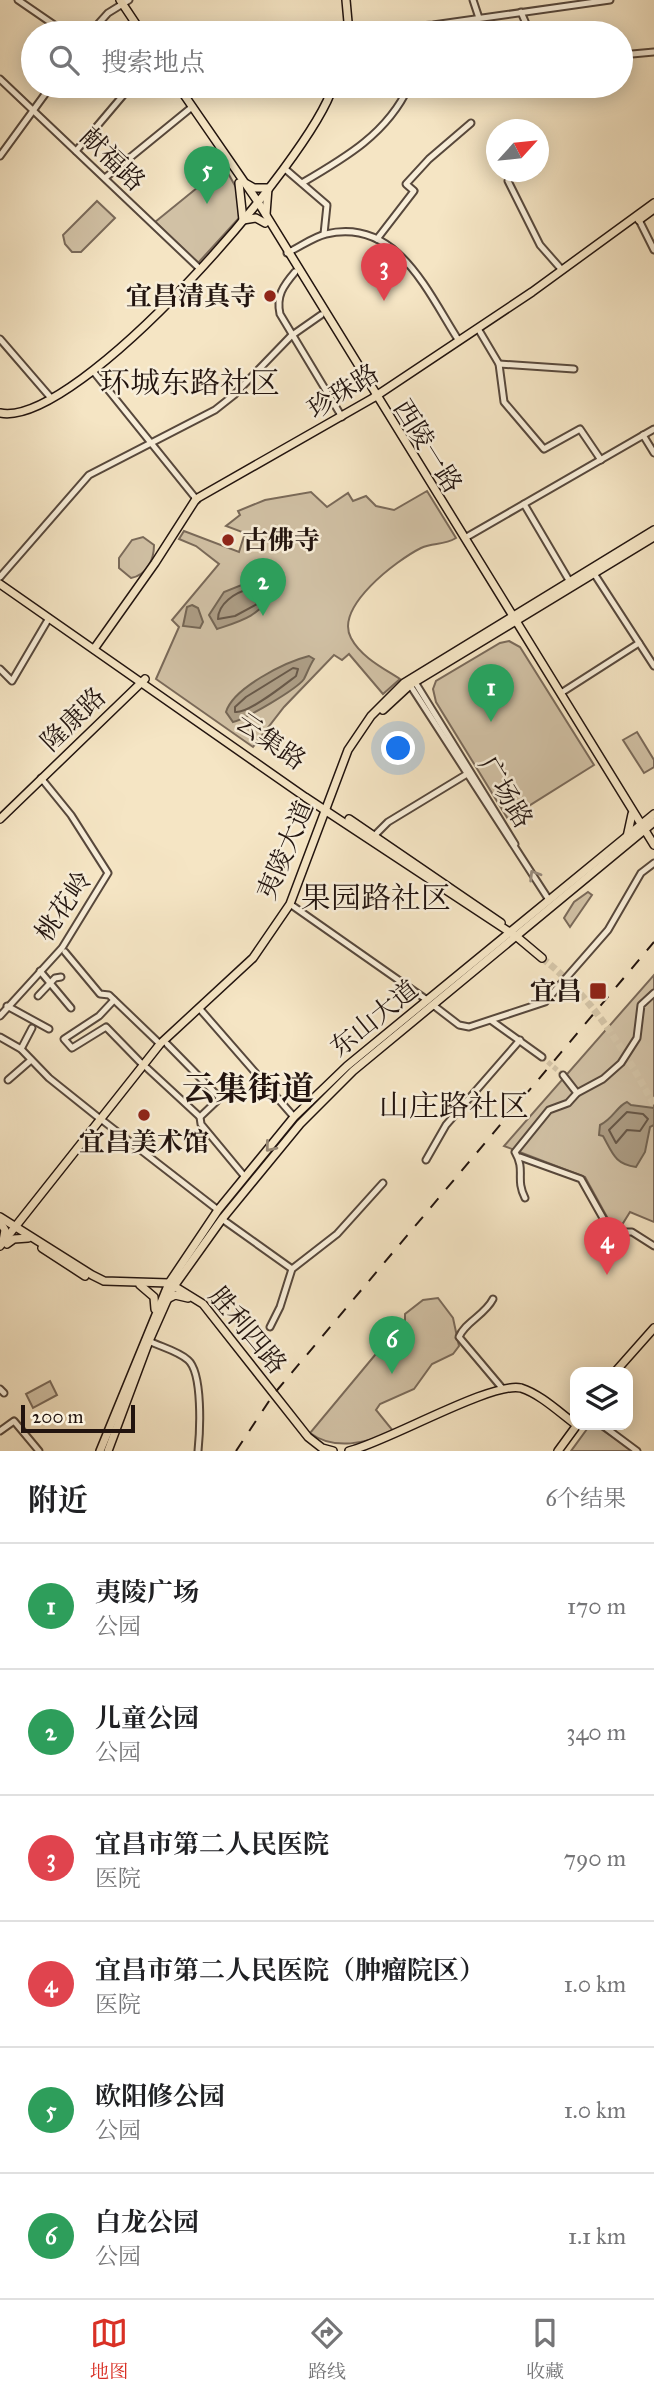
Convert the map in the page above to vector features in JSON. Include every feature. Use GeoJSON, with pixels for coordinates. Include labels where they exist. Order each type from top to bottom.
{"type":"FeatureCollection","features":[{"type":"Feature","properties":{"kind":"main road"},"geometry":{"type":"LineString","coordinates":[[346,0],[348,21]]}},
{"type":"Feature","properties":{"kind":"main road"},"geometry":{"type":"LineString","coordinates":[[121,2],[133,21]]}},
{"type":"Feature","properties":{"kind":"main road","name":"西陵一路"},"geometry":{"type":"LineString","coordinates":[[184,98],[256,204],[321,315],[464,538],[654,845]]}},
{"type":"Feature","properties":{"kind":"main road"},"geometry":{"type":"LineString","coordinates":[[0,413],[18,414],[51,398],[93,371],[139,334],[256,204],[316,126],[329,98]]}},
{"type":"Feature","properties":{"kind":"main road"},"geometry":{"type":"LineString","coordinates":[[243,220],[241,182],[254,188],[268,188]]}},
{"type":"Feature","properties":{"kind":"main road"},"geometry":{"type":"LineString","coordinates":[[243,220],[256,218],[266,222],[268,188]]}},
{"type":"Feature","properties":{"kind":"main road","name":"珍珠路"},"geometry":{"type":"LineString","coordinates":[[97,648],[197,500],[375,399],[654,203]]}},
{"type":"Feature","properties":{"kind":"main road","name":"珍珠路"},"geometry":{"type":"LineString","coordinates":[[197,500],[375,399],[480,332],[652,211]]}},
{"type":"Feature","properties":{"kind":"main road","name":"西陵一路"},"geometry":{"type":"LineString","coordinates":[[266,222],[288,253],[375,399],[634,813]]}},
{"type":"Feature","properties":{"kind":"main road","name":"夷陵大道"},"geometry":{"type":"LineString","coordinates":[[328,809],[352,752],[362,736],[374,719],[413,684],[654,530]]}},
{"type":"Feature","properties":{"kind":"main road","name":"夷陵大道"},"geometry":{"type":"LineString","coordinates":[[0,1252],[3,1244],[145,1066],[253,957],[292,905],[348,750],[371,716],[404,682],[595,575],[654,537]]}},
{"type":"Feature","properties":{"kind":"main road","name":"云集路"},"geometry":{"type":"LineString","coordinates":[[0,578],[328,809],[513,934]]}},
{"type":"Feature","properties":{"kind":"main road","name":"云集路"},"geometry":{"type":"LineString","coordinates":[[0,584],[97,648]]}},
{"type":"Feature","properties":{"kind":"main road","name":"隆康路"},"geometry":{"type":"LineString","coordinates":[[1,813],[41,778],[142,679]]}},
{"type":"Feature","properties":{"kind":"main road","name":"隆康路"},"geometry":{"type":"LineString","coordinates":[[1,813],[142,679]]}},
{"type":"Feature","properties":{"kind":"main road","name":"云集路"},"geometry":{"type":"LineString","coordinates":[[328,809],[374,836],[513,934],[542,958]]}},
{"type":"Feature","properties":{"kind":"main road"},"geometry":{"type":"LineString","coordinates":[[627,837],[634,813],[654,813]]}},
{"type":"Feature","properties":{"kind":"main road","name":"东山大道"},"geometry":{"type":"LineString","coordinates":[[108,1451],[171,1286],[222,1219],[322,1100],[654,813]]}},
{"type":"Feature","properties":{"kind":"main road","name":"东山大道"},"geometry":{"type":"LineString","coordinates":[[513,934],[549,900],[627,837],[642,826],[654,822]]}},
{"type":"Feature","properties":{"kind":"main road","name":"东山大道"},"geometry":{"type":"LineString","coordinates":[[100,1451],[155,1313],[190,1250],[218,1210],[294,1117],[347,1066],[431,1003]]}},
{"type":"Feature","properties":{"kind":"main road"},"geometry":{"type":"LineString","coordinates":[[27,1214],[25,1226],[29,1236],[3,1244],[5,1230],[0,1219],[27,1214]]}},
{"type":"Feature","properties":{"kind":"main road","name":"胜利四路"},"geometry":{"type":"LineString","coordinates":[[0,1219],[104,1280],[171,1286],[189,1296],[215,1317],[308,1437],[322,1448],[333,1451]]}},
{"type":"Feature","properties":{"kind":"main road"},"geometry":{"type":"LineString","coordinates":[[155,1313],[154,1297],[142,1283],[168,1277],[190,1250]]}},
{"type":"Feature","properties":{"kind":"main road"},"geometry":{"type":"LineString","coordinates":[[167,1301],[175,1295],[189,1296],[182,1278],[193,1258]]}},
{"type":"Feature","properties":{"kind":"main road","name":"胜利四路"},"geometry":{"type":"LineString","coordinates":[[189,1296],[214,1321],[301,1433],[322,1451]]}},
{"type":"Feature","properties":{"kind":"main road"},"geometry":{"type":"LineString","coordinates":[[622,1367],[649,1340],[654,1331]]}},
{"type":"Feature","properties":{"kind":"main road"},"geometry":{"type":"LineString","coordinates":[[349,1451],[414,1427],[502,1388],[525,1390],[570,1421]]}},
{"type":"Feature","properties":{"kind":"main road"},"geometry":{"type":"LineString","coordinates":[[362,1451],[490,1396],[511,1390],[528,1394],[570,1421]]}},
{"type":"Feature","properties":{"kind":"main road"},"geometry":{"type":"LineString","coordinates":[[560,1451],[574,1430]]}},
{"type":"Feature","properties":{"kind":"street"},"geometry":{"type":"LineString","coordinates":[[18,0],[49,21]]}},
{"type":"Feature","properties":{"kind":"street"},"geometry":{"type":"LineString","coordinates":[[473,0],[479,18]]}},
{"type":"Feature","properties":{"kind":"street"},"geometry":{"type":"LineString","coordinates":[[459,21],[610,0]]}},
{"type":"Feature","properties":{"kind":"street"},"geometry":{"type":"LineString","coordinates":[[102,21],[121,2]]}},
{"type":"Feature","properties":{"kind":"street"},"geometry":{"type":"LineString","coordinates":[[521,12],[525,21]]}},
{"type":"Feature","properties":{"kind":"street"},"geometry":{"type":"LineString","coordinates":[[633,54],[654,52]]}},
{"type":"Feature","properties":{"kind":"street","name":"献福路"},"geometry":{"type":"LineString","coordinates":[[0,79],[199,268]]}},
{"type":"Feature","properties":{"kind":"street"},"geometry":{"type":"LineString","coordinates":[[0,156],[42,98]]}},
{"type":"Feature","properties":{"kind":"street"},"geometry":{"type":"LineString","coordinates":[[76,151],[121,98]]}},
{"type":"Feature","properties":{"kind":"street"},"geometry":{"type":"LineString","coordinates":[[303,183],[348,157],[367,142],[402,98]]}},
{"type":"Feature","properties":{"kind":"street"},"geometry":{"type":"LineString","coordinates":[[105,178],[191,108]]}},
{"type":"Feature","properties":{"kind":"street"},"geometry":{"type":"LineString","coordinates":[[377,239],[414,191],[405,184],[471,123]]}},
{"type":"Feature","properties":{"kind":"street"},"geometry":{"type":"LineString","coordinates":[[284,168],[327,205],[324,234]]}},
{"type":"Feature","properties":{"kind":"street"},"geometry":{"type":"LineString","coordinates":[[508,182],[540,245],[562,270]]}},
{"type":"Feature","properties":{"kind":"street"},"geometry":{"type":"LineString","coordinates":[[639,220],[654,250]]}},
{"type":"Feature","properties":{"kind":"street"},"geometry":{"type":"LineString","coordinates":[[288,253],[324,234],[348,231],[377,239],[402,254],[459,341]]}},
{"type":"Feature","properties":{"kind":"street"},"geometry":{"type":"LineString","coordinates":[[295,272],[283,285],[277,301],[291,336],[342,417]]}},
{"type":"Feature","properties":{"kind":"street"},"geometry":{"type":"LineString","coordinates":[[0,578],[89,475],[185,428],[221,405],[291,336],[321,315]]}},
{"type":"Feature","properties":{"kind":"street"},"geometry":{"type":"LineString","coordinates":[[480,332],[499,364],[504,402],[544,449],[580,429],[601,460]]}},
{"type":"Feature","properties":{"kind":"street"},"geometry":{"type":"LineString","coordinates":[[0,339],[51,398]]}},
{"type":"Feature","properties":{"kind":"street"},"geometry":{"type":"LineString","coordinates":[[499,364],[574,369]]}},
{"type":"Feature","properties":{"kind":"street"},"geometry":{"type":"LineString","coordinates":[[93,371],[197,500]]}},
{"type":"Feature","properties":{"kind":"street"},"geometry":{"type":"LineString","coordinates":[[464,538],[654,429]]}},
{"type":"Feature","properties":{"kind":"street"},"geometry":{"type":"LineString","coordinates":[[643,435],[654,453]]}},
{"type":"Feature","properties":{"kind":"street"},"geometry":{"type":"LineString","coordinates":[[524,504],[570,582]]}},
{"type":"Feature","properties":{"kind":"street"},"geometry":{"type":"LineString","coordinates":[[595,575],[654,666]]}},
{"type":"Feature","properties":{"kind":"street"},"geometry":{"type":"LineString","coordinates":[[0,669],[12,681],[49,618]]}},
{"type":"Feature","properties":{"kind":"street"},"geometry":{"type":"LineString","coordinates":[[561,693],[639,643]]}},
{"type":"Feature","properties":{"kind":"street","name":"广场路"},"geometry":{"type":"LineString","coordinates":[[413,684],[467,774],[549,900]]}},
{"type":"Feature","properties":{"kind":"street","name":"广场路"},"geometry":{"type":"LineString","coordinates":[[413,684],[508,829],[518,850]]}},
{"type":"Feature","properties":{"kind":"street"},"geometry":{"type":"LineString","coordinates":[[374,836],[387,822],[467,774]]}},
{"type":"Feature","properties":{"kind":"street","name":"桃花岭"},"geometry":{"type":"LineString","coordinates":[[1,1013],[78,926],[108,873],[71,815],[41,778]]}},
{"type":"Feature","properties":{"kind":"street"},"geometry":{"type":"LineString","coordinates":[[292,905],[460,1025],[469,1027],[545,1002],[608,930],[641,873],[654,863]]}},
{"type":"Feature","properties":{"kind":"street"},"geometry":{"type":"LineString","coordinates":[[65,952],[100,995],[109,995],[220,1098],[200,1117]]}},
{"type":"Feature","properties":{"kind":"street"},"geometry":{"type":"LineString","coordinates":[[40,971],[71,1008]]}},
{"type":"Feature","properties":{"kind":"street"},"geometry":{"type":"LineString","coordinates":[[38,996],[58,976],[61,977]]}},
{"type":"Feature","properties":{"kind":"street"},"geometry":{"type":"LineString","coordinates":[[515,1152],[549,1111],[568,1103],[577,1093],[603,1079],[632,1050],[641,1005],[654,993]]}},
{"type":"Feature","properties":{"kind":"street"},"geometry":{"type":"LineString","coordinates":[[114,1000],[99,1016],[64,1039],[72,1048],[106,1027],[200,1117],[201,1124],[245,1177]]}},
{"type":"Feature","properties":{"kind":"street"},"geometry":{"type":"LineString","coordinates":[[7,1006],[49,1029]]}},
{"type":"Feature","properties":{"kind":"street"},"geometry":{"type":"LineString","coordinates":[[200,1010],[294,1117]]}},
{"type":"Feature","properties":{"kind":"street"},"geometry":{"type":"LineString","coordinates":[[492,1021],[542,1057]]}},
{"type":"Feature","properties":{"kind":"street"},"geometry":{"type":"LineString","coordinates":[[21,1049],[32,1028]]}},
{"type":"Feature","properties":{"kind":"street"},"geometry":{"type":"LineString","coordinates":[[0,1037],[21,1049],[101,1119],[218,1210]]}},
{"type":"Feature","properties":{"kind":"street"},"geometry":{"type":"LineString","coordinates":[[426,1160],[446,1125],[520,1040]]}},
{"type":"Feature","properties":{"kind":"street"},"geometry":{"type":"LineString","coordinates":[[8,1080],[31,1060]]}},
{"type":"Feature","properties":{"kind":"street"},"geometry":{"type":"LineString","coordinates":[[563,1075],[577,1093]]}},
{"type":"Feature","properties":{"kind":"street"},"geometry":{"type":"LineString","coordinates":[[515,1152],[522,1162],[518,1186],[525,1198]]}},
{"type":"Feature","properties":{"kind":"street"},"geometry":{"type":"LineString","coordinates":[[515,1152],[524,1160],[581,1179],[608,1227],[621,1232],[632,1232],[654,1246]]}},
{"type":"Feature","properties":{"kind":"street"},"geometry":{"type":"LineString","coordinates":[[270,1327],[280,1307],[292,1269],[337,1234],[383,1182]]}},
{"type":"Feature","properties":{"kind":"street"},"geometry":{"type":"LineString","coordinates":[[222,1219],[292,1269]]}},
{"type":"Feature","properties":{"kind":"street"},"geometry":{"type":"LineString","coordinates":[[493,1299],[487,1311],[461,1331],[459,1337],[502,1388]]}},
{"type":"Feature","properties":{"kind":"street"},"geometry":{"type":"LineString","coordinates":[[149,1342],[187,1359],[194,1366],[200,1414],[198,1451]]}},
{"type":"Feature","properties":{"kind":"street"},"geometry":{"type":"LineString","coordinates":[[0,1432],[14,1421],[39,1451]]}},
{"type":"Feature","properties":{"kind":"street"},"geometry":{"type":"LineString","coordinates":[[609,1430],[637,1451]]}},
{"type":"Feature","properties":{"kind":"shaded area"},"geometry":{"type":"Polygon","coordinates":[[[224,166],[238,191],[239,218],[198,263],[155,222],[224,166]]]}},
{"type":"Feature","properties":{"kind":"shaded area"},"geometry":{"type":"Polygon","coordinates":[[[97,201],[115,218],[81,252],[72,252],[65,244],[63,235],[97,201]]]}},
{"type":"Feature","properties":{"kind":"shaded area"},"geometry":{"type":"Polygon","coordinates":[[[427,491],[456,538],[421,548],[384,574],[359,599],[351,613],[348,626],[351,638],[360,651],[400,679],[383,694],[349,654],[342,660],[334,655],[284,707],[253,747],[156,679],[179,627],[172,620],[219,564],[196,546],[179,539],[184,531],[239,552],[245,533],[226,526],[240,515],[238,511],[265,500],[311,492],[327,507],[348,493],[353,501],[366,496],[376,506],[394,510],[427,491]]]}},
{"type":"Feature","properties":{"kind":"shaded area"},"geometry":{"type":"Polygon","coordinates":[[[143,537],[154,545],[153,556],[141,574],[131,578],[119,568],[119,558],[132,540],[143,537]]]}},
{"type":"Feature","properties":{"kind":"shaded area"},"geometry":{"type":"Polygon","coordinates":[[[509,641],[520,647],[594,765],[508,819],[436,702],[433,689],[436,681],[500,643],[509,641]]]}},
{"type":"Feature","properties":{"kind":"shaded area"},"geometry":{"type":"Polygon","coordinates":[[[637,732],[654,760],[654,767],[644,773],[623,740],[637,732]]]}},
{"type":"Feature","properties":{"kind":"shaded area"},"geometry":{"type":"Polygon","coordinates":[[[588,892],[592,895],[570,927],[564,918],[574,902],[588,892]]]}},
{"type":"Feature","properties":{"kind":"shaded area"},"geometry":{"type":"Polygon","coordinates":[[[654,975],[654,1222],[630,1212],[620,1228],[612,1226],[585,1177],[504,1146],[654,975]]]}},
{"type":"Feature","properties":{"kind":"shaded area"},"geometry":{"type":"Polygon","coordinates":[[[438,1298],[453,1318],[459,1346],[453,1354],[432,1364],[414,1389],[380,1404],[376,1410],[394,1432],[350,1443],[329,1442],[310,1433],[375,1355],[405,1330],[405,1314],[423,1300],[438,1298]]]}},
{"type":"Feature","properties":{"kind":"shaded area"},"geometry":{"type":"Polygon","coordinates":[[[50,1381],[57,1395],[33,1408],[26,1394],[50,1381]]]}},
{"type":"Feature","properties":{"kind":"shaded area"},"geometry":{"type":"Polygon","coordinates":[[[586,1430],[602,1430],[633,1451],[571,1451],[586,1430]]]}},
{"type":"Feature","properties":{"kind":"water"},"geometry":{"type":"Polygon","coordinates":[[[249,582],[270,585],[273,592],[256,612],[217,629],[209,615],[224,592],[249,582]]]}},
{"type":"Feature","properties":{"kind":"water"},"geometry":{"type":"Polygon","coordinates":[[[192,605],[198,608],[203,622],[200,628],[183,626],[187,607],[192,605]]]}},
{"type":"Feature","properties":{"kind":"water"},"geometry":{"type":"Polygon","coordinates":[[[309,656],[314,659],[299,684],[271,703],[233,722],[226,712],[249,685],[274,670],[309,656]]]}},
{"type":"Feature","properties":{"kind":"water"},"geometry":{"type":"Polygon","coordinates":[[[627,1102],[654,1108],[654,1125],[650,1127],[645,1152],[636,1167],[619,1161],[603,1136],[599,1135],[600,1125],[627,1102]]]}},
{"type":"Feature","properties":{"kind":"tunnel"},"geometry":{"type":"LineString","coordinates":[[542,958],[592,1007],[631,1064],[654,1105]]}},
{"type":"Feature","properties":{"kind":"tunnel"},"geometry":{"type":"LineString","coordinates":[[542,1057],[563,1075]]}},
{"type":"Feature","properties":{"kind":"railway"},"geometry":{"type":"LineString","coordinates":[[236,1451],[273,1395],[654,942]]}},
{"type":"Feature","properties":{"kind":"place","name":"欧阳修公园"},"geometry":{"type":"Point","coordinates":[207,204]}},
{"type":"Feature","properties":{"kind":"place","name":"宜昌清真寺"},"geometry":{"type":"Point","coordinates":[270,296]}},
{"type":"Feature","properties":{"kind":"place","name":"宜昌市第二人民医院"},"geometry":{"type":"Point","coordinates":[384,301]}},
{"type":"Feature","properties":{"kind":"place","name":"古佛寺"},"geometry":{"type":"Point","coordinates":[228,540]}},
{"type":"Feature","properties":{"kind":"place","name":"儿童公园"},"geometry":{"type":"Point","coordinates":[263,616]}},
{"type":"Feature","properties":{"kind":"place","name":"夷陵广场"},"geometry":{"type":"Point","coordinates":[491,722]}},
{"type":"Feature","properties":{"kind":"place","name":"宜昌"},"geometry":{"type":"Point","coordinates":[598,991]}},
{"type":"Feature","properties":{"kind":"place","name":"宜昌美术馆"},"geometry":{"type":"Point","coordinates":[144,1115]}},
{"type":"Feature","properties":{"kind":"place","name":"宜昌市第二人民医院（肿瘤院区）"},"geometry":{"type":"Point","coordinates":[607,1275]}},
{"type":"Feature","properties":{"kind":"place","name":"白龙公园"},"geometry":{"type":"Point","coordinates":[392,1374]}},
{"type":"Feature","properties":{"kind":"district","name":"环城东路社区"},"geometry":{"type":"Point","coordinates":[190,383]}},
{"type":"Feature","properties":{"kind":"district","name":"果园路社区"},"geometry":{"type":"Point","coordinates":[376,898]}},
{"type":"Feature","properties":{"kind":"district","name":"云集街道"},"geometry":{"type":"Point","coordinates":[248,1089]}},
{"type":"Feature","properties":{"kind":"district","name":"山庄路社区"},"geometry":{"type":"Point","coordinates":[454,1106]}}]}
